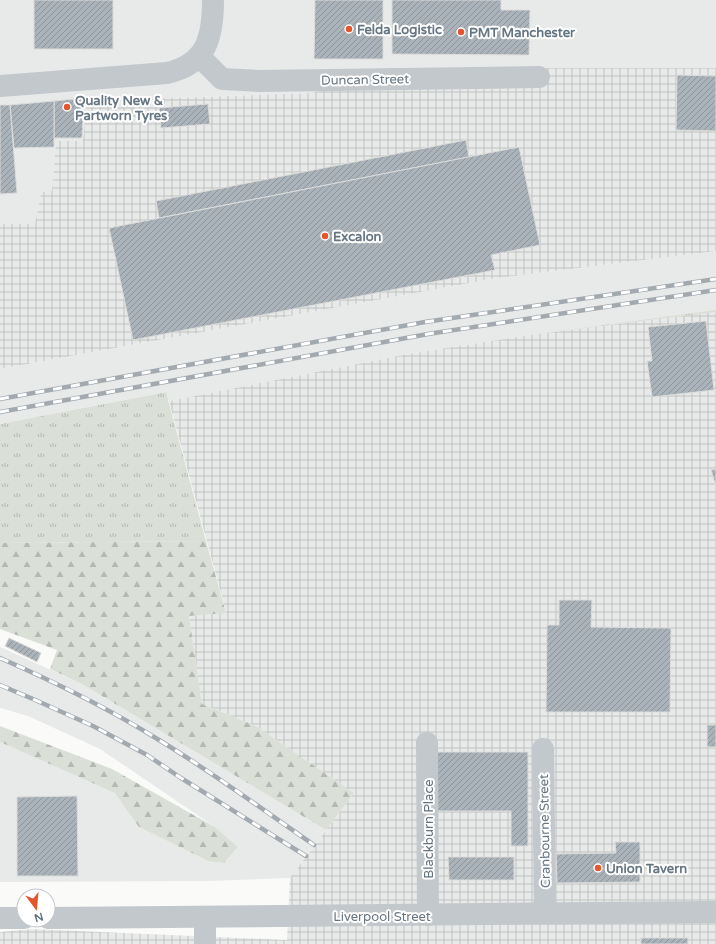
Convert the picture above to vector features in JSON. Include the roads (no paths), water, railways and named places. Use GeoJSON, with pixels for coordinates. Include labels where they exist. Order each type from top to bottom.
{"type":"FeatureCollection","features":[{"type":"Feature","properties":{"kind":"street"},"geometry":{"type":"LineString","coordinates":[[0,86],[167,73],[192,63],[212,33],[213,0]]}},
{"type":"Feature","properties":{"kind":"street","name":"Duncan Street"},"geometry":{"type":"LineString","coordinates":[[192,63],[222,79],[259,81],[539,77]]}},
{"type":"Feature","properties":{"kind":"street","name":"Blackburn Place"},"geometry":{"type":"LineString","coordinates":[[427,743],[428,916]]}},
{"type":"Feature","properties":{"kind":"street","name":"Cranbourne Street"},"geometry":{"type":"LineString","coordinates":[[543,749],[545,913]]}},
{"type":"Feature","properties":{"kind":"street","name":"Liverpool Street"},"geometry":{"type":"LineString","coordinates":[[56,918],[428,916],[545,913],[716,912]]}},
{"type":"Feature","properties":{"kind":"street"},"geometry":{"type":"LineString","coordinates":[[205,917],[205,944]]}},
{"type":"Feature","properties":{"kind":"street"},"geometry":{"type":"LineString","coordinates":[[0,918],[16,918]]}},
{"type":"Feature","properties":{"kind":"railway"},"geometry":{"type":"LineString","coordinates":[[0,399],[425,322],[716,279]]}},
{"type":"Feature","properties":{"kind":"railway"},"geometry":{"type":"LineString","coordinates":[[0,412],[428,334],[716,290]]}},
{"type":"Feature","properties":{"kind":"railway"},"geometry":{"type":"LineString","coordinates":[[0,658],[41,676],[140,728],[179,752],[314,845]]}},
{"type":"Feature","properties":{"kind":"railway"},"geometry":{"type":"LineString","coordinates":[[0,685],[93,726],[147,755],[306,856]]}},
{"type":"Feature","properties":{"kind":"place","name":"Felda Logistic"},"geometry":{"type":"Point","coordinates":[349,29]}},
{"type":"Feature","properties":{"kind":"place","name":"PMT Manchester"},"geometry":{"type":"Point","coordinates":[461,32]}},
{"type":"Feature","properties":{"kind":"place","name":"Quality New & Partworn Tyres"},"geometry":{"type":"Point","coordinates":[67,107]}},
{"type":"Feature","properties":{"kind":"place","name":"Excalon"},"geometry":{"type":"Point","coordinates":[325,236]}},
{"type":"Feature","properties":{"kind":"place","name":"Union Tavern"},"geometry":{"type":"Point","coordinates":[598,868]}}]}
